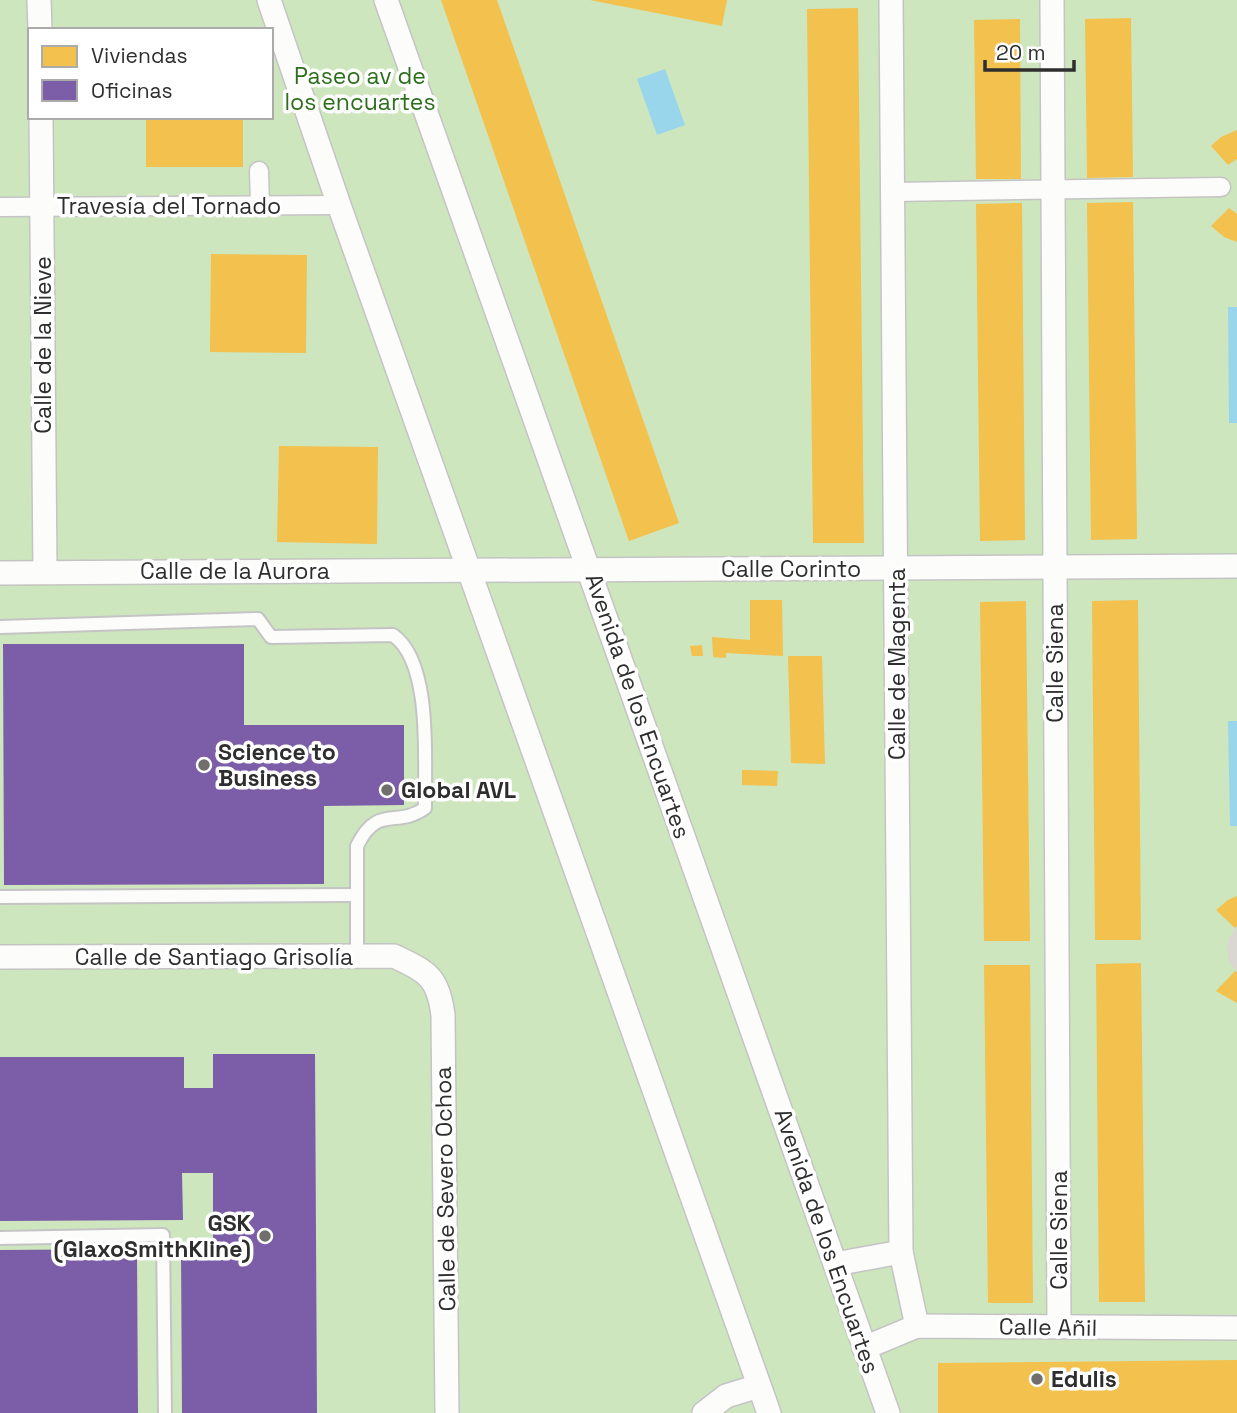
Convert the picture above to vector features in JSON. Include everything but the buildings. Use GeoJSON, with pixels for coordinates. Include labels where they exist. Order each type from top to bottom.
{"type":"FeatureCollection","features":[{"type":"Feature","properties":{"kind":"street"},"geometry":{"type":"LineString","coordinates":[[39,0],[40,28]]}},
{"type":"Feature","properties":{"kind":"street"},"geometry":{"type":"LineString","coordinates":[[269,0],[339,205],[769,1413]]}},
{"type":"Feature","properties":{"kind":"street","name":"Avenida de los Encuartes"},"geometry":{"type":"LineString","coordinates":[[386,0],[888,1413]]}},
{"type":"Feature","properties":{"kind":"street","name":"Calle de Magenta"},"geometry":{"type":"LineString","coordinates":[[891,0],[901,1252],[917,1326]]}},
{"type":"Feature","properties":{"kind":"street","name":"Calle Siena"},"geometry":{"type":"LineString","coordinates":[[1052,0],[1059,1327]]}},
{"type":"Feature","properties":{"kind":"street","name":"Calle de la Nieve"},"geometry":{"type":"LineString","coordinates":[[41,119],[45,572]]}},
{"type":"Feature","properties":{"kind":"street"},"geometry":{"type":"LineString","coordinates":[[259,171],[260,205]]}},
{"type":"Feature","properties":{"kind":"street"},"geometry":{"type":"LineString","coordinates":[[892,192],[1221,187]]}},
{"type":"Feature","properties":{"kind":"street","name":"Travesía del Tornado"},"geometry":{"type":"LineString","coordinates":[[0,207],[339,205]]}},
{"type":"Feature","properties":{"kind":"street","name":"Calle Corinto"},"geometry":{"type":"LineString","coordinates":[[470,571],[1237,566]]}},
{"type":"Feature","properties":{"kind":"street","name":"Calle de la Aurora"},"geometry":{"type":"LineString","coordinates":[[0,573],[470,571]]}},
{"type":"Feature","properties":{"kind":"street","name":"Calle de Santiago Grisolía"},"geometry":{"type":"LineString","coordinates":[[0,957],[394,956],[425,971]]}},
{"type":"Feature","properties":{"kind":"street","name":"Calle de Severo Ochoa"},"geometry":{"type":"LineString","coordinates":[[425,971],[440,993],[443,1015],[447,1413]]}},
{"type":"Feature","properties":{"kind":"street"},"geometry":{"type":"LineString","coordinates":[[835,1264],[901,1252]]}},
{"type":"Feature","properties":{"kind":"street","name":"Calle Añil"},"geometry":{"type":"LineString","coordinates":[[864,1348],[917,1326],[1237,1328]]}},
{"type":"Feature","properties":{"kind":"street"},"geometry":{"type":"LineString","coordinates":[[704,1413],[726,1396],[759,1385]]}},
{"type":"Feature","properties":{"kind":"lane"},"geometry":{"type":"LineString","coordinates":[[0,627],[258,619],[271,637],[393,635],[405,643],[424,700],[425,808],[413,816],[380,818],[364,832],[357,846],[357,956]]}},
{"type":"Feature","properties":{"kind":"lane"},"geometry":{"type":"LineString","coordinates":[[0,897],[356,895]]}},
{"type":"Feature","properties":{"kind":"lane"},"geometry":{"type":"LineString","coordinates":[[0,1238],[163,1235],[165,1413]]}},
{"type":"Feature","properties":{"kind":"green space","name":"Paseo av de los encuartes"},"geometry":{"type":"Polygon","coordinates":[[[0,0],[1237,0],[1237,1413],[0,1413],[0,0]]]}},
{"type":"Feature","properties":{"kind":"shaded area"},"geometry":{"type":"Polygon","coordinates":[[[1237,926],[1237,972],[1229,961],[1227,949],[1229,938],[1237,926]]]}},
{"type":"Feature","properties":{"kind":"water"},"geometry":{"type":"Polygon","coordinates":[[[665,69],[685,125],[657,135],[637,79],[665,69]]]}},
{"type":"Feature","properties":{"kind":"water"},"geometry":{"type":"Polygon","coordinates":[[[1228,307],[1237,307],[1237,423],[1229,423],[1228,307]]]}},
{"type":"Feature","properties":{"kind":"water"},"geometry":{"type":"Polygon","coordinates":[[[1228,721],[1237,721],[1237,826],[1230,826],[1228,721]]]}},
{"type":"Feature","properties":{"kind":"place","name":"Science to Business"},"geometry":{"type":"Point","coordinates":[204,765]}},
{"type":"Feature","properties":{"kind":"place","name":"Global AVL"},"geometry":{"type":"Point","coordinates":[387,790]}},
{"type":"Feature","properties":{"kind":"place","name":"GSK (GlaxoSmithKline)"},"geometry":{"type":"Point","coordinates":[265,1236]}},
{"type":"Feature","properties":{"kind":"place","name":"Edulis"},"geometry":{"type":"Point","coordinates":[1037,1379]}}]}
